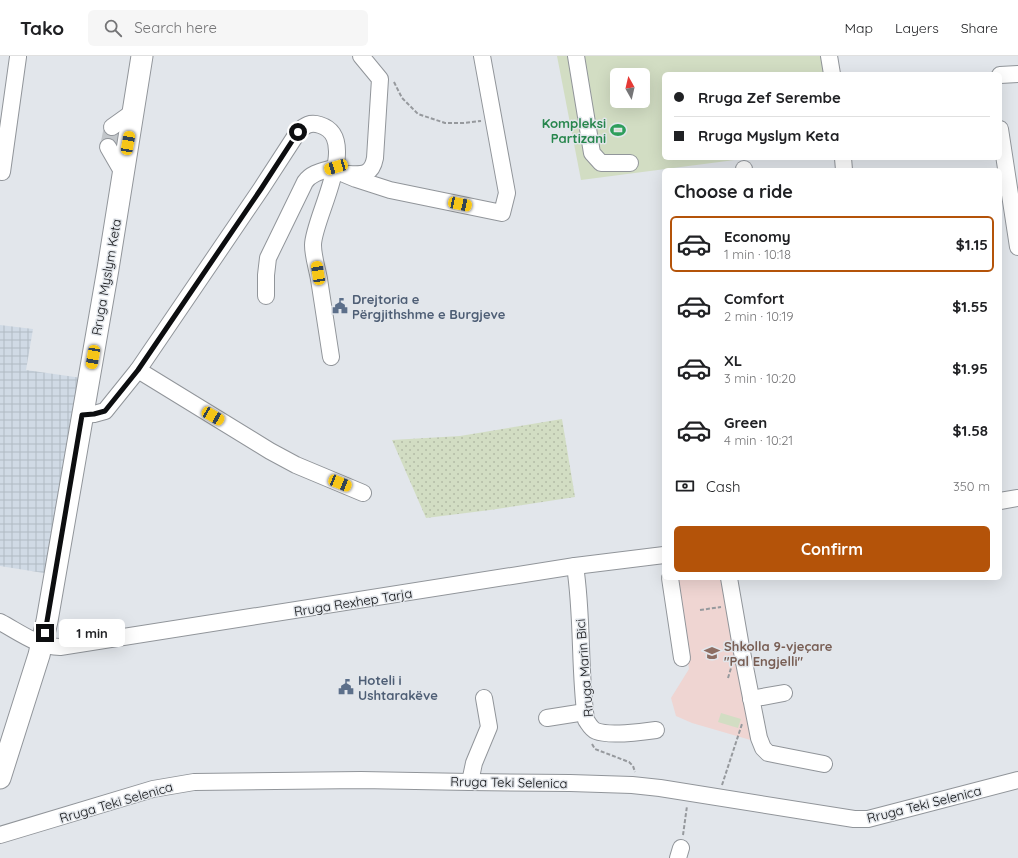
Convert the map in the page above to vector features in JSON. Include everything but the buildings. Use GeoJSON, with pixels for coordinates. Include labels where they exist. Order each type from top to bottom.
{"type":"FeatureCollection","features":[{"type":"Feature","properties":{"kind":"main road","name":"Rruga Myslym Keta"},"geometry":{"type":"LineString","coordinates":[[0,778],[42,644],[47,621],[142,56]]}},
{"type":"Feature","properties":{"kind":"street"},"geometry":{"type":"LineString","coordinates":[[266,296],[268,258],[305,182],[309,177],[314,174],[340,171],[362,174],[371,169],[374,164],[386,79],[361,56]]}},
{"type":"Feature","properties":{"kind":"street"},"geometry":{"type":"LineString","coordinates":[[340,171],[356,179],[390,190],[502,213],[507,194],[482,56]]}},
{"type":"Feature","properties":{"kind":"street"},"geometry":{"type":"LineString","coordinates":[[576,56],[592,153],[601,163],[630,163]]}},
{"type":"Feature","properties":{"kind":"street"},"geometry":{"type":"LineString","coordinates":[[829,56],[832,72]]}},
{"type":"Feature","properties":{"kind":"street"},"geometry":{"type":"LineString","coordinates":[[2,172],[18,57]]}},
{"type":"Feature","properties":{"kind":"street"},"geometry":{"type":"LineString","coordinates":[[1002,75],[1018,74]]}},
{"type":"Feature","properties":{"kind":"street"},"geometry":{"type":"LineString","coordinates":[[112,127],[133,112]]}},
{"type":"Feature","properties":{"kind":"street"},"geometry":{"type":"LineString","coordinates":[[82,415],[105,411],[138,370],[303,126],[309,123],[328,129],[332,134],[336,141],[340,171],[313,245],[331,357]]}},
{"type":"Feature","properties":{"kind":"street"},"geometry":{"type":"LineString","coordinates":[[1002,142],[1018,242]]}},
{"type":"Feature","properties":{"kind":"street"},"geometry":{"type":"LineString","coordinates":[[108,147],[123,173]]}},
{"type":"Feature","properties":{"kind":"street"},"geometry":{"type":"LineString","coordinates":[[138,370],[270,452],[328,479],[363,493]]}},
{"type":"Feature","properties":{"kind":"street"},"geometry":{"type":"LineString","coordinates":[[1002,501],[1018,498]]}},
{"type":"Feature","properties":{"kind":"street","name":"Rruga Rexhep Tarja"},"geometry":{"type":"LineString","coordinates":[[0,622],[42,644],[60,647],[575,566],[662,555]]}},
{"type":"Feature","properties":{"kind":"street","name":"Rruga Marin Bici"},"geometry":{"type":"LineString","coordinates":[[575,566],[579,593],[579,625],[586,720],[591,728],[602,732],[633,733],[656,730]]}},
{"type":"Feature","properties":{"kind":"street"},"geometry":{"type":"LineString","coordinates":[[670,580],[682,658]]}},
{"type":"Feature","properties":{"kind":"street"},"geometry":{"type":"LineString","coordinates":[[729,580],[751,699],[759,738],[763,748],[768,753],[824,764]]}},
{"type":"Feature","properties":{"kind":"street"},"geometry":{"type":"LineString","coordinates":[[751,699],[784,693]]}},
{"type":"Feature","properties":{"kind":"street"},"geometry":{"type":"LineString","coordinates":[[470,782],[474,763],[489,727],[484,698]]}},
{"type":"Feature","properties":{"kind":"street"},"geometry":{"type":"LineString","coordinates":[[547,718],[585,712]]}},
{"type":"Feature","properties":{"kind":"street","name":"Rruga Teki Selenica"},"geometry":{"type":"LineString","coordinates":[[0,835],[153,789],[194,782],[361,780],[570,783],[635,786],[719,797],[839,817],[868,819],[1018,780]]}},
{"type":"Feature","properties":{"kind":"path"},"geometry":{"type":"LineString","coordinates":[[386,79],[418,114],[445,124],[464,123],[493,118]]}},
{"type":"Feature","properties":{"kind":"path"},"geometry":{"type":"LineString","coordinates":[[700,610],[708,609]]}},
{"type":"Feature","properties":{"kind":"path"},"geometry":{"type":"LineString","coordinates":[[591,728],[594,749],[629,762],[633,766],[635,769],[635,786]]}},
{"type":"Feature","properties":{"kind":"path"},"geometry":{"type":"LineString","coordinates":[[719,797],[738,736]]}},
{"type":"Feature","properties":{"kind":"path"},"geometry":{"type":"LineString","coordinates":[[679,853],[688,793]]}},
{"type":"Feature","properties":{"kind":"shaded area"},"geometry":{"type":"Polygon","coordinates":[[[0,325],[33,329],[26,370],[82,378],[50,574],[0,566],[0,325]]]}},
{"type":"Feature","properties":{"kind":"shaded area","name":"Shkolla 9-vjeçare \"Pal Engjelli\""},"geometry":{"type":"Polygon","coordinates":[[[675,580],[724,580],[754,741],[692,723],[676,716],[671,698],[689,669],[675,580]]]}},
{"type":"Feature","properties":{"kind":"green space","name":"Kompleksi Partizani"},"geometry":{"type":"Polygon","coordinates":[[[557,56],[821,56],[824,72],[662,72],[662,160],[735,160],[673,168],[662,168],[662,169],[581,180],[557,56]]]}},
{"type":"Feature","properties":{"kind":"green space"},"geometry":{"type":"Polygon","coordinates":[[[562,419],[575,497],[426,518],[392,440],[460,436],[562,419]]]}},
{"type":"Feature","properties":{"kind":"green space"},"geometry":{"type":"Polygon","coordinates":[[[721,713],[741,719],[738,728],[718,722],[721,713]]]}},
{"type":"Feature","properties":{"kind":"tunnel"},"geometry":{"type":"LineString","coordinates":[[108,147],[112,127]]}},
{"type":"Feature","properties":{"kind":"place","name":"Kompleksi Partizani"},"geometry":{"type":"Point","coordinates":[618,130]}},
{"type":"Feature","properties":{"kind":"place","name":"Drejtoria e Përgjithshme e Burgjeve"},"geometry":{"type":"Point","coordinates":[340,306]}},
{"type":"Feature","properties":{"kind":"place","name":"Shkolla 9-vjeçare \"Pal Engjelli\""},"geometry":{"type":"Point","coordinates":[712,653]}},
{"type":"Feature","properties":{"kind":"place","name":"Hoteli i Ushtarakëve"},"geometry":{"type":"Point","coordinates":[346,687]}},
{"type":"Feature","properties":{"kind":"route"},"geometry":{"type":"LineString","coordinates":[[45,633],[82,415],[105,411],[138,370],[298,132]]}}]}
